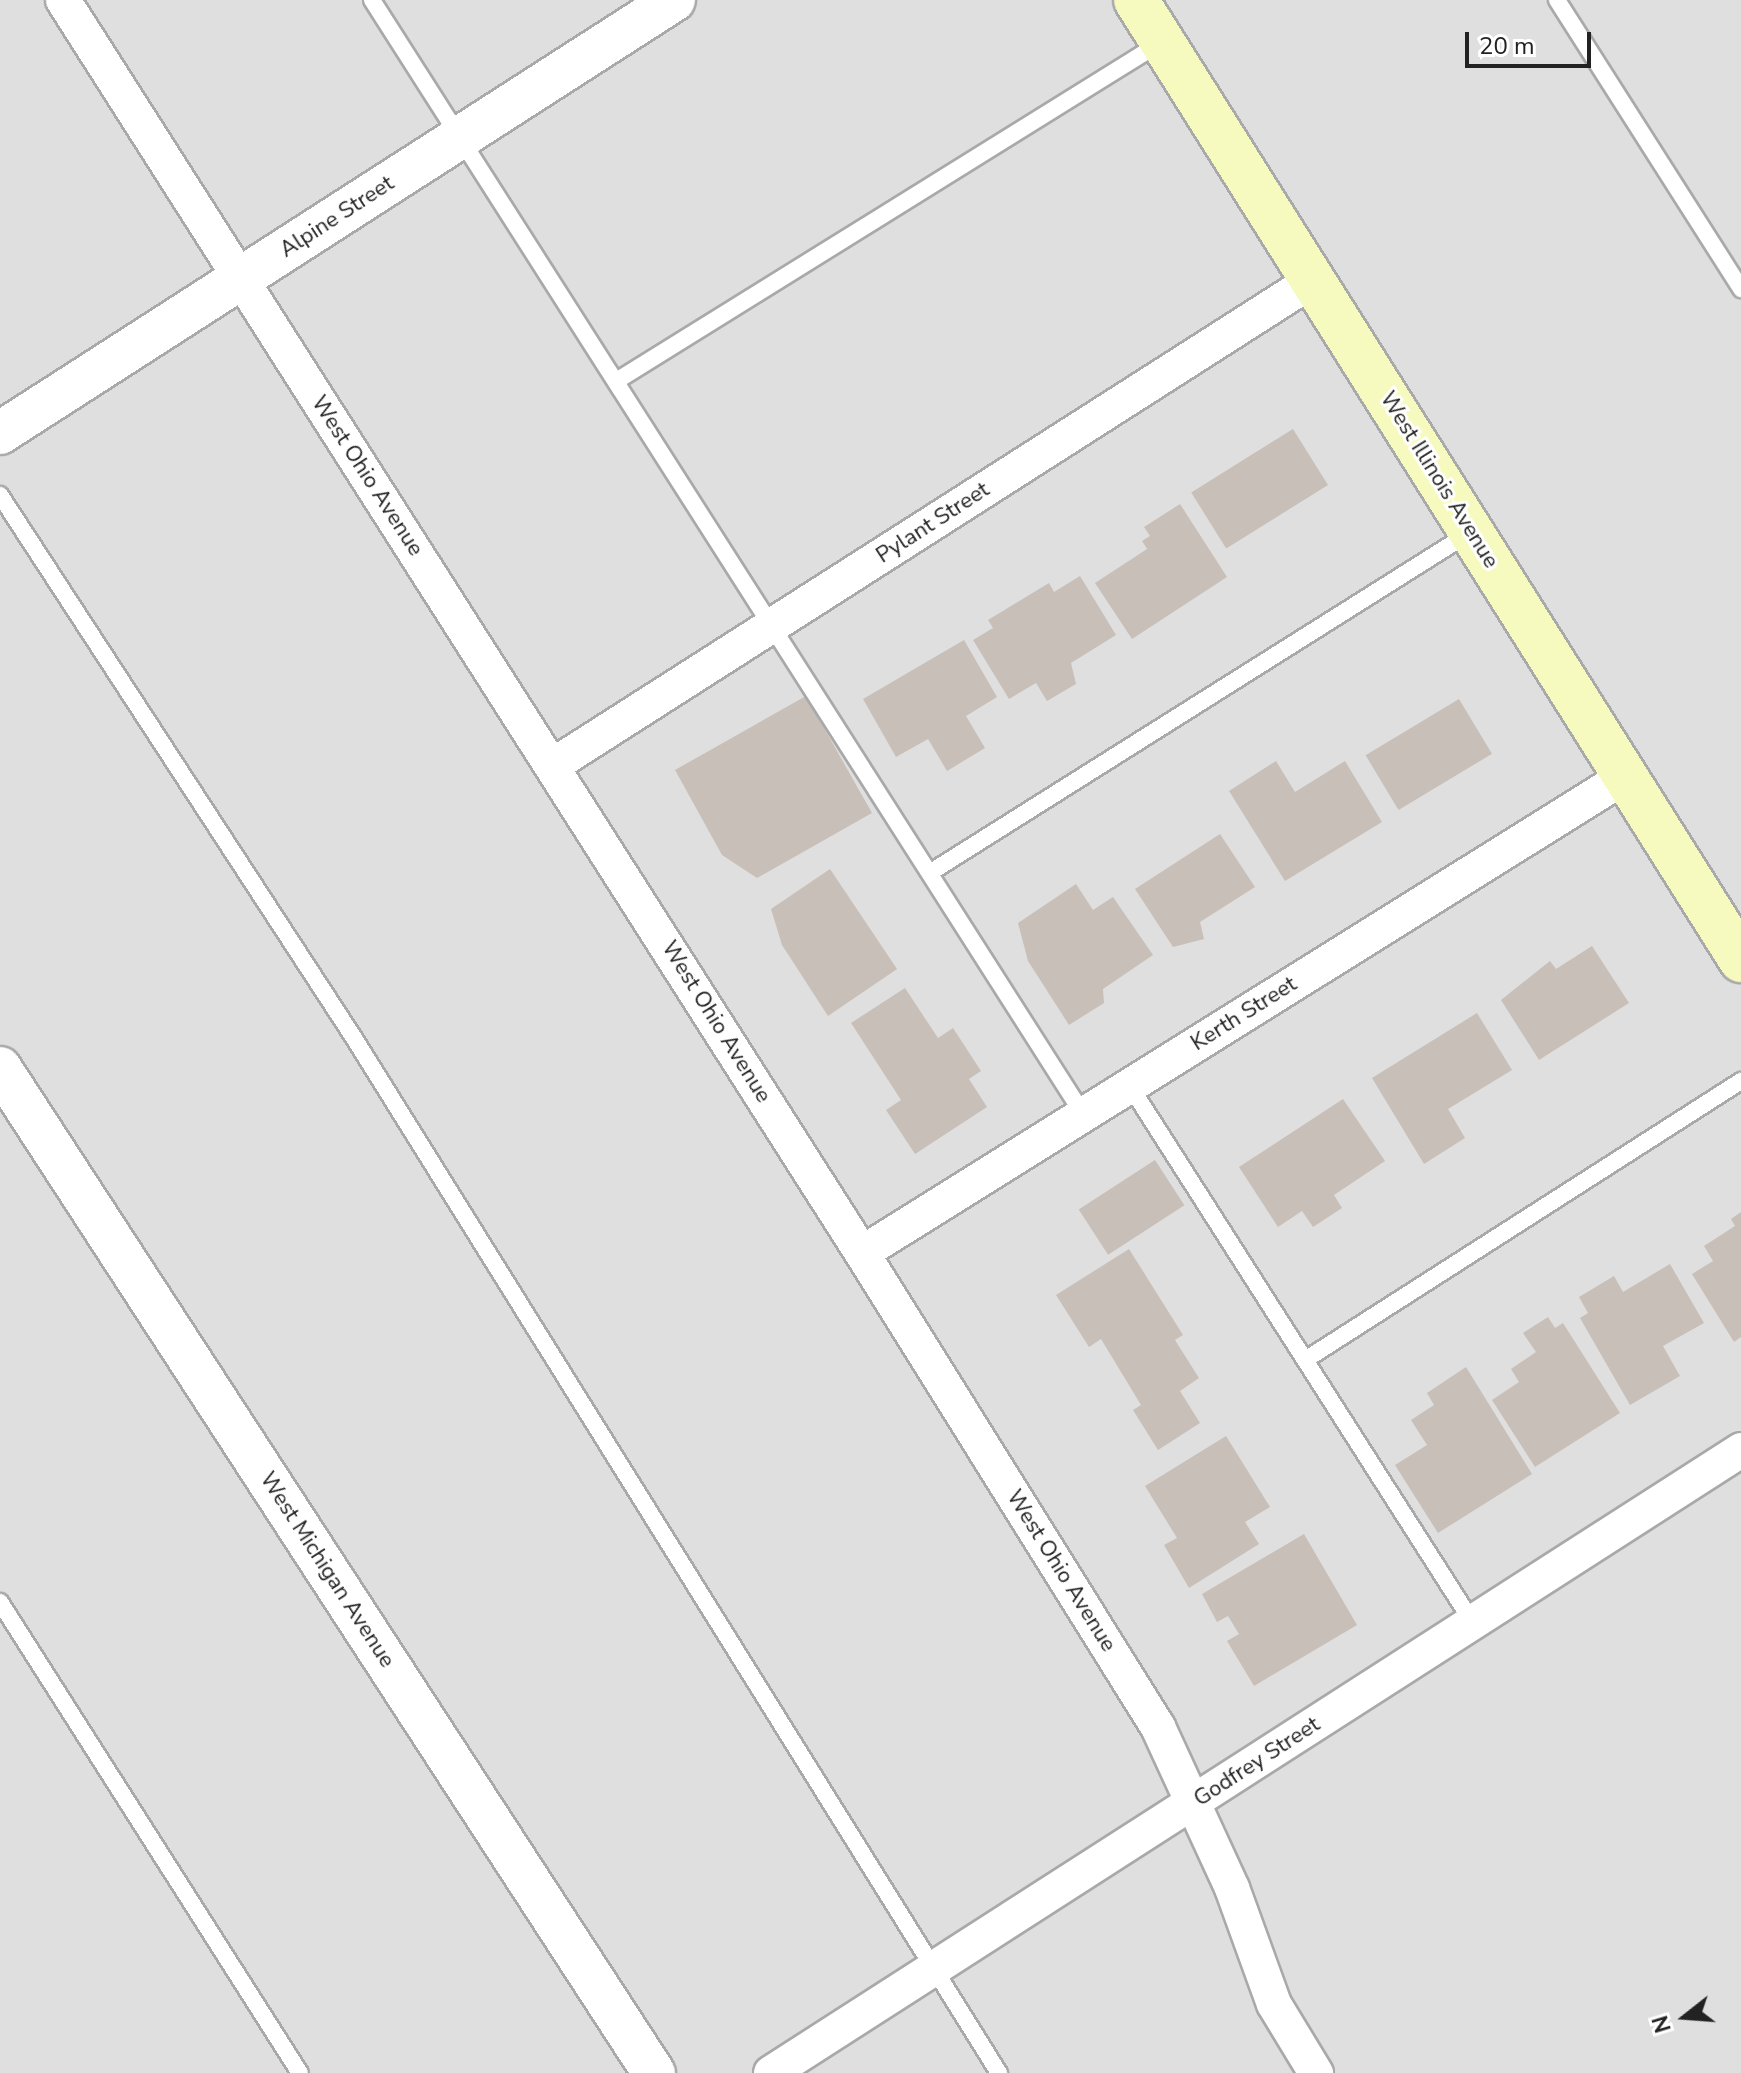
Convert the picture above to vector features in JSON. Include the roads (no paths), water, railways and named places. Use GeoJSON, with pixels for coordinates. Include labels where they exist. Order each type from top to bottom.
{"type":"FeatureCollection","features":[{"type":"Feature","properties":{"kind":"main road","name":"West Illinois Avenue"},"geometry":{"type":"LineString","coordinates":[[1136,0],[1741,960]]}},
{"type":"Feature","properties":{"kind":"street","name":"West Ohio Avenue"},"geometry":{"type":"LineString","coordinates":[[63,0],[862,1253],[1158,1727],[1232,1888],[1274,2004],[1316,2073]]}},
{"type":"Feature","properties":{"kind":"street","name":"Alpine Street"},"geometry":{"type":"LineString","coordinates":[[0,433],[674,0]]}},
{"type":"Feature","properties":{"kind":"street","name":"Pylant Street"},"geometry":{"type":"LineString","coordinates":[[552,766],[1313,280]]}},
{"type":"Feature","properties":{"kind":"street","name":"Kerth Street"},"geometry":{"type":"LineString","coordinates":[[862,1253],[1626,776]]}},
{"type":"Feature","properties":{"kind":"street","name":"West Michigan Avenue"},"geometry":{"type":"LineString","coordinates":[[0,1068],[654,2073]]}},
{"type":"Feature","properties":{"kind":"street","name":"Godfrey Street"},"geometry":{"type":"LineString","coordinates":[[771,2073],[1741,1450]]}},
{"type":"Feature","properties":{"kind":"lane"},"geometry":{"type":"LineString","coordinates":[[372,0],[775,624],[1083,1114]]}},
{"type":"Feature","properties":{"kind":"lane"},"geometry":{"type":"LineString","coordinates":[[1557,0],[1741,289]]}},
{"type":"Feature","properties":{"kind":"lane"},"geometry":{"type":"LineString","coordinates":[[618,380],[1162,41]]}},
{"type":"Feature","properties":{"kind":"lane"},"geometry":{"type":"LineString","coordinates":[[0,495],[354,1038],[999,2073]]}},
{"type":"Feature","properties":{"kind":"lane"},"geometry":{"type":"LineString","coordinates":[[931,872],[1472,531]]}},
{"type":"Feature","properties":{"kind":"lane"},"geometry":{"type":"LineString","coordinates":[[1305,1360],[1741,1081]]}},
{"type":"Feature","properties":{"kind":"lane"},"geometry":{"type":"LineString","coordinates":[[1130,1086],[1473,1623]]}},
{"type":"Feature","properties":{"kind":"lane"},"geometry":{"type":"LineString","coordinates":[[0,1602],[300,2073]]}}]}
